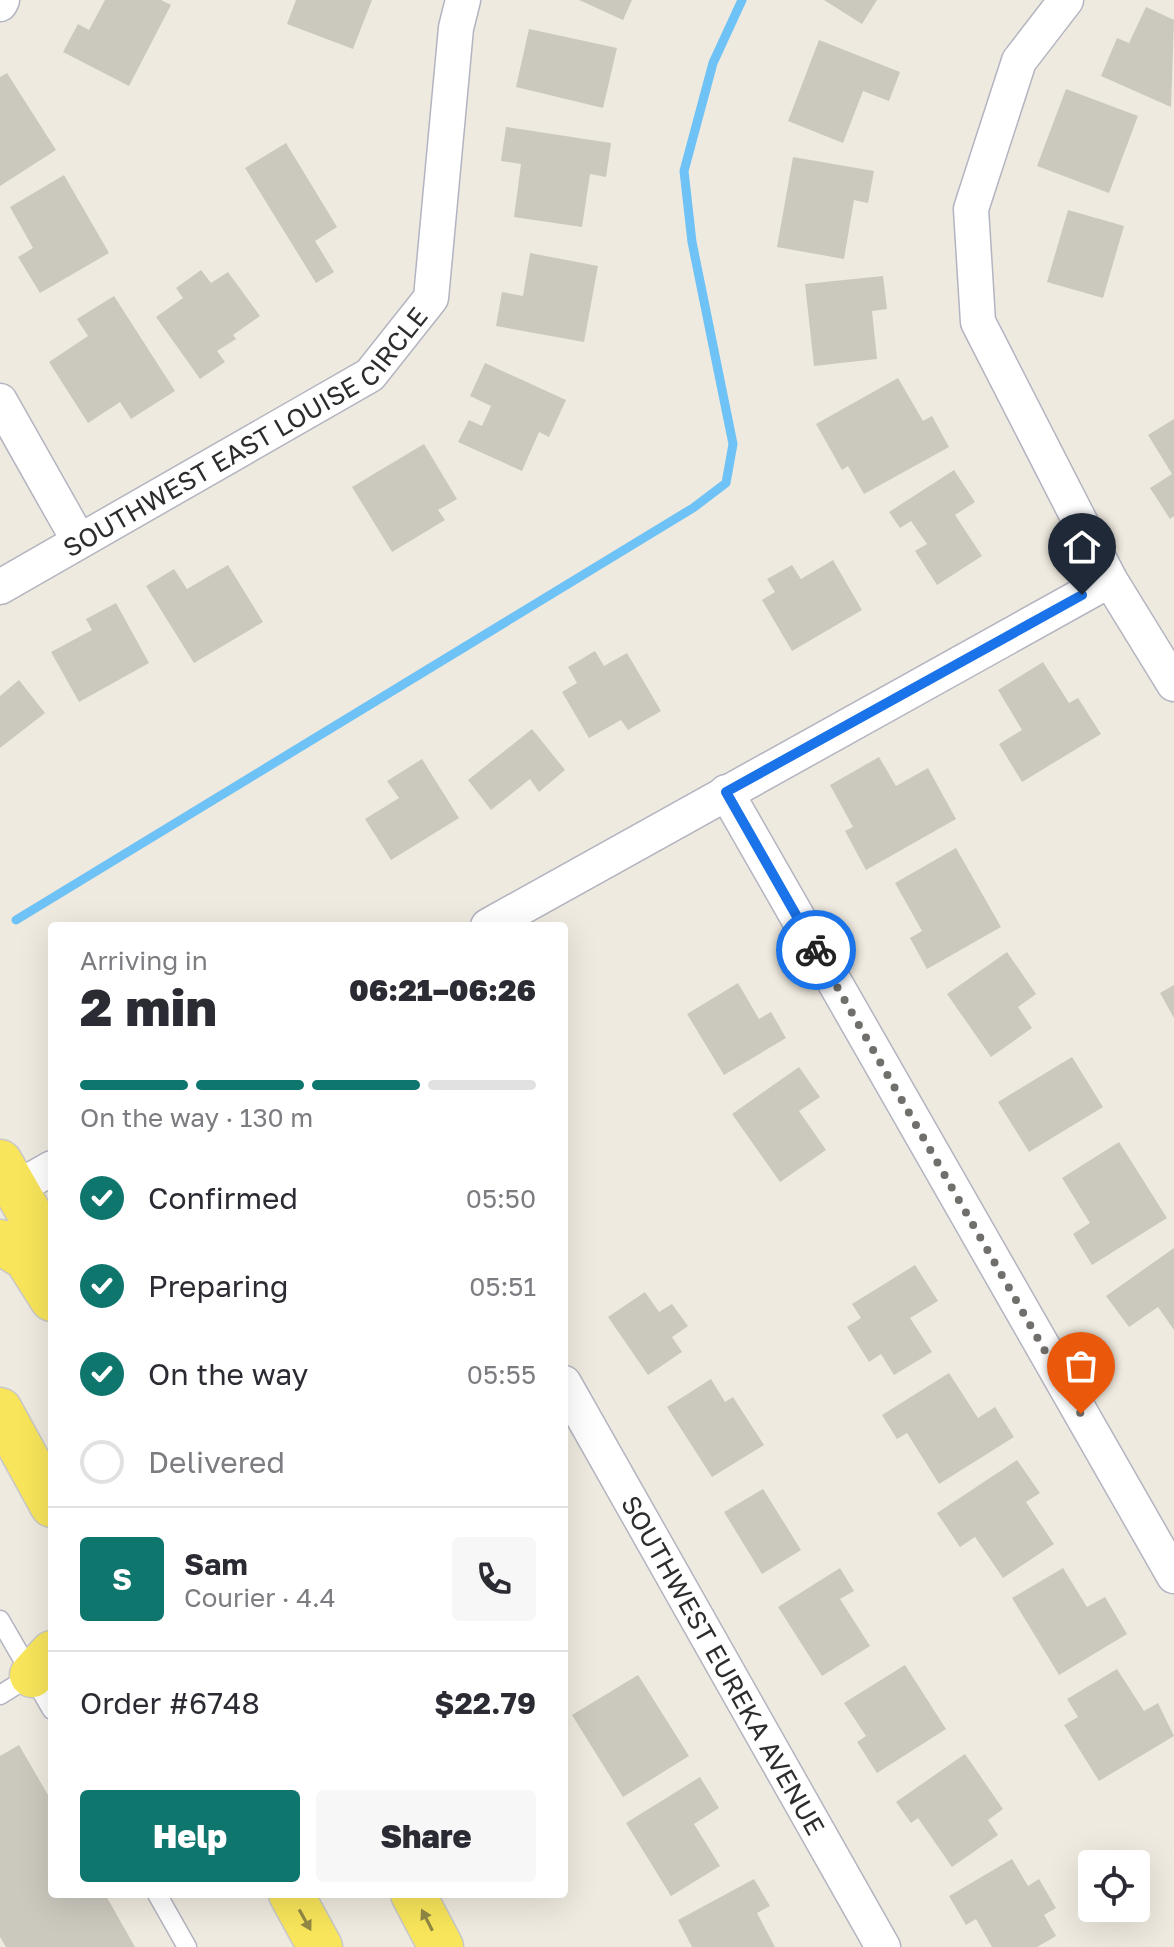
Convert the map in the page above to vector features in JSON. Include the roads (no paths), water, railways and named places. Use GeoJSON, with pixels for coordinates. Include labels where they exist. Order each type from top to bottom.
{"type":"FeatureCollection","features":[{"type":"Feature","properties":{"kind":"main road"},"geometry":{"type":"LineString","coordinates":[[17,1178],[48,1244]]}},
{"type":"Feature","properties":{"kind":"main road"},"geometry":{"type":"LineString","coordinates":[[0,1242],[26,1258],[48,1293]]}},
{"type":"Feature","properties":{"kind":"main road"},"geometry":{"type":"LineString","coordinates":[[0,1374],[48,1460]]}},
{"type":"Feature","properties":{"kind":"main road"},"geometry":{"type":"LineString","coordinates":[[0,1410],[48,1498]]}},
{"type":"Feature","properties":{"kind":"main road"},"geometry":{"type":"LineString","coordinates":[[293,1898],[320,1947]]}},
{"type":"Feature","properties":{"kind":"main road"},"geometry":{"type":"LineString","coordinates":[[415,1898],[441,1947]]}},
{"type":"Feature","properties":{"kind":"street","name":"SOUTHWEST EAST LOUISE CIRCLE"},"geometry":{"type":"LineString","coordinates":[[0,587],[370,375],[431,298],[456,28],[463,0]]}},
{"type":"Feature","properties":{"kind":"street"},"geometry":{"type":"LineString","coordinates":[[1066,0],[1019,61],[971,209],[978,322],[1110,580],[1174,684]]}},
{"type":"Feature","properties":{"kind":"street"},"geometry":{"type":"LineString","coordinates":[[0,401],[79,541]]}},
{"type":"Feature","properties":{"kind":"street"},"geometry":{"type":"LineString","coordinates":[[495,922],[1110,580]]}},
{"type":"Feature","properties":{"kind":"street"},"geometry":{"type":"LineString","coordinates":[[726,792],[1174,1576]]}},
{"type":"Feature","properties":{"kind":"street","name":"SOUTHWEST EUREKA AVENUE"},"geometry":{"type":"LineString","coordinates":[[568,1390],[883,1947]]}},
{"type":"Feature","properties":{"kind":"lane"},"geometry":{"type":"LineString","coordinates":[[0,1620],[38,1682]]}},
{"type":"Feature","properties":{"kind":"lane"},"geometry":{"type":"LineString","coordinates":[[159,1898],[187,1947]]}},
{"type":"Feature","properties":{"kind":"waterway"},"geometry":{"type":"LineString","coordinates":[[16,920],[693,508],[726,483],[733,444],[692,242],[684,171],[713,63],[742,0]]}}]}
